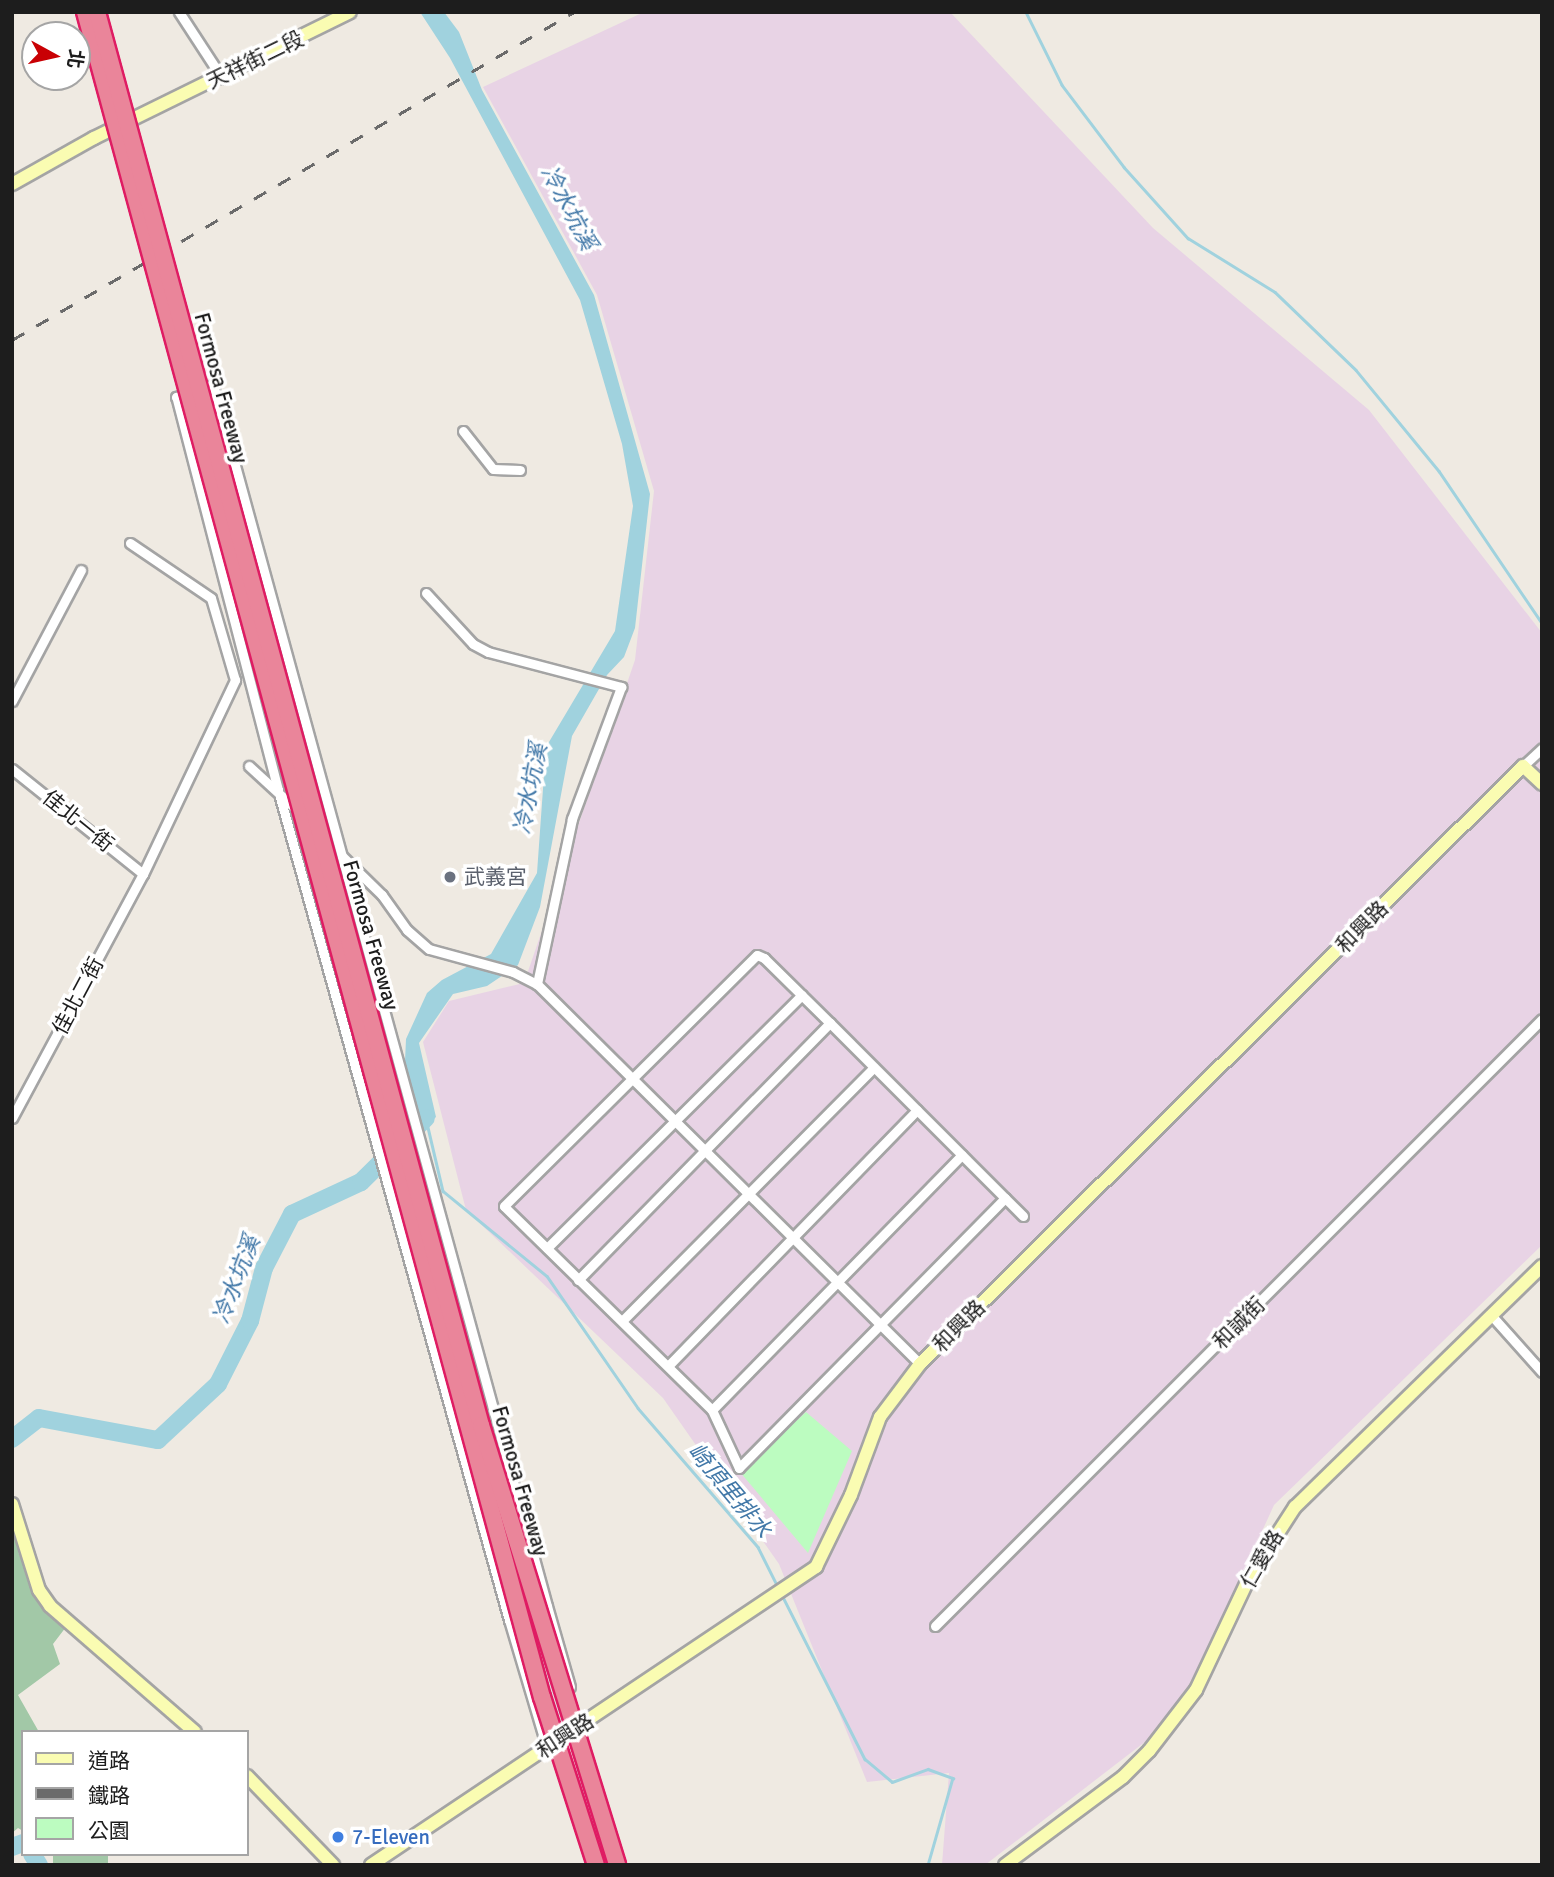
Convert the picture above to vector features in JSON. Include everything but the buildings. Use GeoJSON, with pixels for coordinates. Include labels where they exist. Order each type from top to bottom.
{"type":"FeatureCollection","features":[{"type":"Feature","properties":{"kind":"highway","name":"Formosa Freeway"},"geometry":{"type":"LineString","coordinates":[[85,12],[542,1697],[596,1865]]}},
{"type":"Feature","properties":{"kind":"highway","name":"Formosa Freeway"},"geometry":{"type":"LineString","coordinates":[[97,12],[481,1425],[617,1865]]}},
{"type":"Feature","properties":{"kind":"street"},"geometry":{"type":"LineString","coordinates":[[179,12],[223,78]]}},
{"type":"Feature","properties":{"kind":"street","name":"天祥街二段"},"geometry":{"type":"LineString","coordinates":[[12,184],[94,138],[223,78],[350,12]]}},
{"type":"Feature","properties":{"kind":"street"},"geometry":{"type":"LineString","coordinates":[[547,1748],[309,903],[188,449],[176,397],[213,385],[581,1726]]}},
{"type":"Feature","properties":{"kind":"street"},"geometry":{"type":"LineString","coordinates":[[463,432],[494,469],[520,470]]}},
{"type":"Feature","properties":{"kind":"street"},"geometry":{"type":"LineString","coordinates":[[209,528],[248,516]]}},
{"type":"Feature","properties":{"kind":"street","name":"佳北二街"},"geometry":{"type":"LineString","coordinates":[[12,1118],[143,874],[235,680],[211,598],[130,543]]}},
{"type":"Feature","properties":{"kind":"street"},"geometry":{"type":"LineString","coordinates":[[12,701],[81,570]]}},
{"type":"Feature","properties":{"kind":"street"},"geometry":{"type":"LineString","coordinates":[[426,593],[480,648],[621,687],[572,819],[537,984]]}},
{"type":"Feature","properties":{"kind":"street"},"geometry":{"type":"LineString","coordinates":[[248,675],[288,661]]}},
{"type":"Feature","properties":{"kind":"street","name":"和興路"},"geometry":{"type":"LineString","coordinates":[[371,1865],[801,1580],[829,1548],[880,1417],[920,1364],[1542,748]]}},
{"type":"Feature","properties":{"kind":"street"},"geometry":{"type":"LineString","coordinates":[[250,766],[278,790],[341,854],[422,943],[444,956],[513,972],[537,984],[920,1364]]}},
{"type":"Feature","properties":{"kind":"street"},"geometry":{"type":"LineString","coordinates":[[1523,766],[1542,784]]}},
{"type":"Feature","properties":{"kind":"street","name":"佳北一街"},"geometry":{"type":"LineString","coordinates":[[12,769],[143,874]]}},
{"type":"Feature","properties":{"kind":"street"},"geometry":{"type":"LineString","coordinates":[[309,903],[351,890]]}},
{"type":"Feature","properties":{"kind":"street"},"geometry":{"type":"LineString","coordinates":[[1005,1198],[739,1468],[712,1410],[504,1206],[631,1077],[757,955],[802,995],[962,1154],[1023,1216]]}},
{"type":"Feature","properties":{"kind":"street"},"geometry":{"type":"LineString","coordinates":[[547,1248],[802,995]]}},
{"type":"Feature","properties":{"kind":"street","name":"和誠街"},"geometry":{"type":"LineString","coordinates":[[935,1626],[1542,1019]]}},
{"type":"Feature","properties":{"kind":"street"},"geometry":{"type":"LineString","coordinates":[[578,1280],[830,1023]]}},
{"type":"Feature","properties":{"kind":"street"},"geometry":{"type":"LineString","coordinates":[[623,1320],[874,1067]]}},
{"type":"Feature","properties":{"kind":"street"},"geometry":{"type":"LineString","coordinates":[[367,1108],[407,1095]]}},
{"type":"Feature","properties":{"kind":"street"},"geometry":{"type":"LineString","coordinates":[[668,1366],[790,1236],[917,1110]]}},
{"type":"Feature","properties":{"kind":"street"},"geometry":{"type":"LineString","coordinates":[[712,1410],[962,1154]]}},
{"type":"Feature","properties":{"kind":"street","name":"仁愛路"},"geometry":{"type":"LineString","coordinates":[[1005,1865],[1123,1777],[1149,1751],[1196,1690],[1249,1578],[1295,1507],[1542,1266]]}},
{"type":"Feature","properties":{"kind":"street"},"geometry":{"type":"LineString","coordinates":[[422,1306],[461,1292]]}},
{"type":"Feature","properties":{"kind":"street"},"geometry":{"type":"LineString","coordinates":[[1492,1316],[1542,1372]]}},
{"type":"Feature","properties":{"kind":"street"},"geometry":{"type":"LineString","coordinates":[[12,1504],[26,1557],[50,1606],[193,1730]]}},
{"type":"Feature","properties":{"kind":"street"},"geometry":{"type":"LineString","coordinates":[[509,1620],[547,1606]]}},
{"type":"Feature","properties":{"kind":"street"},"geometry":{"type":"LineString","coordinates":[[248,1777],[333,1865]]}},
{"type":"Feature","properties":{"kind":"shaded area"},"geometry":{"type":"Polygon","coordinates":[[[644,12],[950,12],[1153,228],[1369,410],[1542,633],[1542,1245],[1274,1505],[1186,1698],[1150,1738],[985,1865],[942,1865],[949,1773],[867,1782],[779,1564],[663,1398],[466,1210],[423,1042],[449,1001],[524,983],[635,660],[654,491],[597,295],[483,87],[644,12]]]}},
{"type":"Feature","properties":{"kind":"shaded area"},"geometry":{"type":"Polygon","coordinates":[[[546,1619],[575,1722],[547,1730],[517,1627],[546,1619]]]}},
{"type":"Feature","properties":{"kind":"shaded area"},"geometry":{"type":"Polygon","coordinates":[[[590,1763],[619,1854],[595,1865],[560,1775],[590,1763]]]}},
{"type":"Feature","properties":{"kind":"green space"},"geometry":{"type":"Polygon","coordinates":[[[806,1412],[852,1451],[808,1553],[740,1472],[806,1412]]]}},
{"type":"Feature","properties":{"kind":"green space"},"geometry":{"type":"Polygon","coordinates":[[[12,1524],[19,1554],[35,1591],[66,1627],[53,1644],[60,1664],[18,1695],[38,1730],[21,1730],[21,1830],[18,1828],[12,1833],[12,1524]]]}},
{"type":"Feature","properties":{"kind":"green space"},"geometry":{"type":"Polygon","coordinates":[[[53,1856],[108,1856],[108,1865],[53,1865],[53,1856]]]}},
{"type":"Feature","properties":{"kind":"water"},"geometry":{"type":"Polygon","coordinates":[[[420,12],[444,12],[459,32],[482,90],[594,295],[650,494],[635,628],[624,657],[607,675],[572,736],[540,907],[518,965],[487,986],[453,994],[419,1043],[436,1117],[420,1131],[405,1061],[406,1039],[427,993],[442,980],[491,954],[537,873],[546,747],[615,631],[633,506],[622,444],[580,300],[450,58],[420,12]]]}},
{"type":"Feature","properties":{"kind":"waterway"},"geometry":{"type":"LineString","coordinates":[[1026,12],[1062,85],[1124,167],[1188,238],[1275,292],[1356,370],[1439,471],[1542,623]]}},
{"type":"Feature","properties":{"kind":"waterway","name":"冷水坑溪"},"geometry":{"type":"LineString","coordinates":[[12,1439],[39,1418],[158,1440],[218,1384],[250,1321],[264,1268],[292,1214],[361,1182],[426,1118]]}},
{"type":"Feature","properties":{"kind":"waterway","name":"崎頂里排水"},"geometry":{"type":"LineString","coordinates":[[427,1123],[443,1191],[547,1276],[638,1408],[758,1547],[779,1589]]}},
{"type":"Feature","properties":{"kind":"waterway","name":"崎頂里排水"},"geometry":{"type":"LineString","coordinates":[[782,1595],[865,1759],[892,1782],[928,1769],[953,1778],[928,1865]]}},
{"type":"Feature","properties":{"kind":"waterway","name":"冷水坑溪"},"geometry":{"type":"LineString","coordinates":[[12,1847],[21,1844]]}},
{"type":"Feature","properties":{"kind":"waterway","name":"冷水坑溪"},"geometry":{"type":"LineString","coordinates":[[33,1856],[39,1865]]}},
{"type":"Feature","properties":{"kind":"railway"},"geometry":{"type":"LineString","coordinates":[[12,340],[574,12]]}},
{"type":"Feature","properties":{"kind":"place","name":"武義宮"},"geometry":{"type":"Point","coordinates":[450,877]}},
{"type":"Feature","properties":{"kind":"place","name":"7-Eleven"},"geometry":{"type":"Point","coordinates":[338,1837]}}]}
